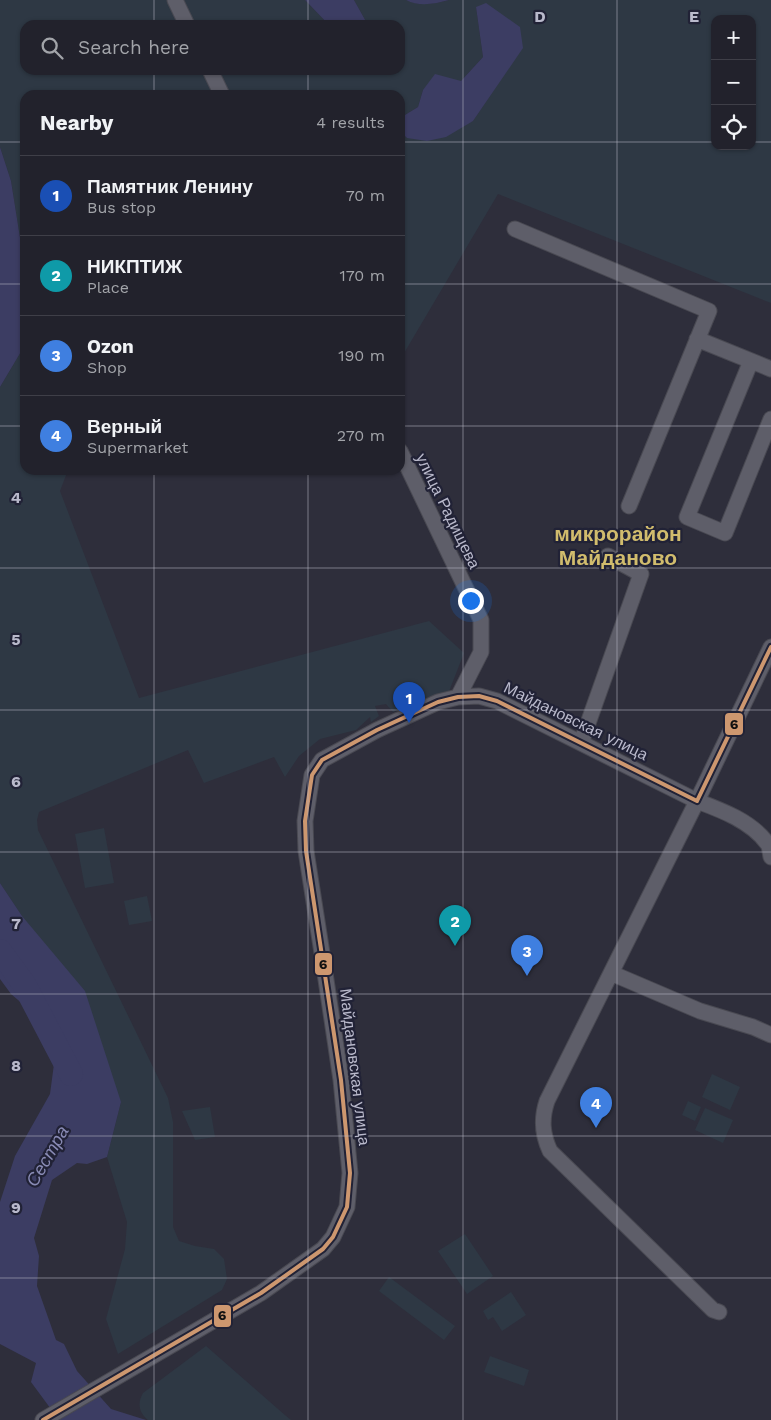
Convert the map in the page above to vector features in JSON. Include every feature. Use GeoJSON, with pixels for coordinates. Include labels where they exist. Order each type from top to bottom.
{"type":"FeatureCollection","features":[{"type":"Feature","properties":{"kind":"street"},"geometry":{"type":"LineString","coordinates":[[175,0],[185,20]]}},
{"type":"Feature","properties":{"kind":"street"},"geometry":{"type":"LineString","coordinates":[[212,75],[220,90]]}},
{"type":"Feature","properties":{"kind":"street"},"geometry":{"type":"LineString","coordinates":[[515,229],[708,311],[629,506]]}},
{"type":"Feature","properties":{"kind":"street"},"geometry":{"type":"LineString","coordinates":[[697,339],[771,369]]}},
{"type":"Feature","properties":{"kind":"street"},"geometry":{"type":"LineString","coordinates":[[751,361],[687,518],[725,533],[771,419]]}},
{"type":"Feature","properties":{"kind":"street","name":"улица Радищева"},"geometry":{"type":"LineString","coordinates":[[405,461],[481,620],[481,652],[458,697]]}},
{"type":"Feature","properties":{"kind":"street"},"geometry":{"type":"LineString","coordinates":[[581,743],[641,574],[608,556]]}},
{"type":"Feature","properties":{"kind":"street"},"geometry":{"type":"LineString","coordinates":[[719,1312],[713,1310],[550,1151],[544,1138],[542,1127],[543,1112],[771,647]]}},
{"type":"Feature","properties":{"kind":"street","name":"Майдановская улица"},"geometry":{"type":"LineString","coordinates":[[43,1420],[261,1293],[323,1248],[333,1237],[347,1207],[350,1173],[341,1080],[306,851],[305,821],[312,775],[322,760],[376,730],[438,702],[458,697],[479,696],[497,701],[697,801],[745,822],[768,844],[771,858]]}},
{"type":"Feature","properties":{"kind":"street"},"geometry":{"type":"LineString","coordinates":[[610,973],[700,1011],[753,1027],[771,1035]]}},
{"type":"Feature","properties":{"kind":"shaded area"},"geometry":{"type":"Polygon","coordinates":[[[0,0],[305,0],[324,20],[20,20],[20,75],[405,75],[405,20],[365,20],[354,0],[406,0],[427,4],[449,0],[771,0],[771,303],[498,194],[405,352],[405,136],[407,138],[473,121],[522,48],[519,27],[476,7],[483,57],[461,81],[423,90],[418,107],[405,115],[405,90],[20,90],[20,238],[11,181],[0,147],[0,0]]]}},
{"type":"Feature","properties":{"kind":"shaded area"},"geometry":{"type":"Polygon","coordinates":[[[20,353],[20,475],[66,475],[60,491],[139,698],[429,621],[464,653],[448,694],[393,712],[386,704],[375,706],[379,716],[371,722],[370,717],[356,730],[320,739],[299,756],[285,777],[274,757],[204,783],[188,750],[39,812],[37,820],[38,830],[168,1098],[173,1122],[173,1227],[179,1241],[214,1249],[224,1259],[227,1279],[222,1290],[118,1354],[106,1319],[125,1249],[127,1222],[107,1157],[121,1102],[22,916],[0,883],[0,387],[20,353]]]}},
{"type":"Feature","properties":{"kind":"shaded area"},"geometry":{"type":"Polygon","coordinates":[[[104,828],[114,883],[85,888],[75,834],[104,828]]]}},
{"type":"Feature","properties":{"kind":"shaded area"},"geometry":{"type":"Polygon","coordinates":[[[147,896],[152,921],[129,925],[124,901],[147,896]]]}},
{"type":"Feature","properties":{"kind":"shaded area"},"geometry":{"type":"Polygon","coordinates":[[[712,1074],[740,1087],[730,1110],[702,1097],[712,1074]]]}},
{"type":"Feature","properties":{"kind":"shaded area"},"geometry":{"type":"Polygon","coordinates":[[[688,1101],[701,1107],[695,1121],[682,1115],[688,1101]]]}},
{"type":"Feature","properties":{"kind":"shaded area"},"geometry":{"type":"Polygon","coordinates":[[[210,1107],[215,1137],[195,1140],[182,1111],[210,1107]]]}},
{"type":"Feature","properties":{"kind":"shaded area"},"geometry":{"type":"Polygon","coordinates":[[[705,1108],[733,1120],[723,1143],[695,1130],[705,1108]]]}},
{"type":"Feature","properties":{"kind":"shaded area"},"geometry":{"type":"Polygon","coordinates":[[[465,1234],[493,1276],[467,1294],[438,1251],[465,1234]]]}},
{"type":"Feature","properties":{"kind":"shaded area"},"geometry":{"type":"Polygon","coordinates":[[[389,1277],[455,1326],[444,1340],[379,1291],[389,1277]]]}},
{"type":"Feature","properties":{"kind":"shaded area"},"geometry":{"type":"Polygon","coordinates":[[[511,1292],[526,1315],[502,1331],[493,1317],[488,1320],[483,1311],[511,1292]]]}},
{"type":"Feature","properties":{"kind":"shaded area"},"geometry":{"type":"Polygon","coordinates":[[[206,1346],[291,1420],[148,1420],[140,1408],[140,1400],[143,1393],[206,1346]]]}},
{"type":"Feature","properties":{"kind":"shaded area"},"geometry":{"type":"Polygon","coordinates":[[[490,1356],[529,1370],[524,1386],[484,1372],[490,1356]]]}},
{"type":"Feature","properties":{"kind":"water"},"geometry":{"type":"Polygon","coordinates":[[[305,0],[354,0],[365,20],[324,20],[305,0]]]}},
{"type":"Feature","properties":{"kind":"water"},"geometry":{"type":"Polygon","coordinates":[[[406,0],[449,0],[433,4],[422,4],[406,0]]]}},
{"type":"Feature","properties":{"kind":"water"},"geometry":{"type":"Polygon","coordinates":[[[486,3],[520,27],[523,48],[473,121],[446,137],[427,141],[407,138],[405,136],[405,115],[418,107],[423,90],[435,74],[461,81],[483,57],[476,7],[486,3]]]}},
{"type":"Feature","properties":{"kind":"water"},"geometry":{"type":"Polygon","coordinates":[[[0,147],[11,181],[20,238],[20,353],[0,387],[0,147]]]}},
{"type":"Feature","properties":{"kind":"water"},"geometry":{"type":"Polygon","coordinates":[[[0,883],[22,916],[85,991],[121,1102],[107,1157],[87,1164],[77,1163],[52,1180],[34,1238],[39,1256],[37,1286],[56,1340],[64,1344],[77,1371],[111,1409],[146,1420],[59,1420],[31,1382],[36,1363],[0,1344],[0,1202],[15,1156],[50,1094],[58,1034],[11,994],[0,979],[0,883]]]}},
{"type":"Feature","properties":{"kind":"waterway","name":"Сестра"},"geometry":{"type":"LineString","coordinates":[[0,951],[24,984],[71,1074]]}},
{"type":"Feature","properties":{"kind":"transit line","name":"6"},"geometry":{"type":"LineString","coordinates":[[697,801],[771,647]]}},
{"type":"Feature","properties":{"kind":"transit line","name":"6"},"geometry":{"type":"LineString","coordinates":[[43,1420],[261,1293],[323,1249],[333,1237],[347,1207],[350,1173],[341,1080],[306,851],[305,821],[312,775],[322,760],[377,730],[438,702],[458,697],[479,696],[497,701],[697,801]]}},
{"type":"Feature","properties":{"kind":"place","name":"Памятник Ленину"},"geometry":{"type":"Point","coordinates":[409,723]}},
{"type":"Feature","properties":{"kind":"place","name":"НИКПТИЖ"},"geometry":{"type":"Point","coordinates":[455,946]}},
{"type":"Feature","properties":{"kind":"place","name":"Ozon"},"geometry":{"type":"Point","coordinates":[527,976]}},
{"type":"Feature","properties":{"kind":"place","name":"Верный"},"geometry":{"type":"Point","coordinates":[596,1128]}},
{"type":"Feature","properties":{"kind":"district","name":"микрорайон Майданово"},"geometry":{"type":"Point","coordinates":[618,545]}}]}
